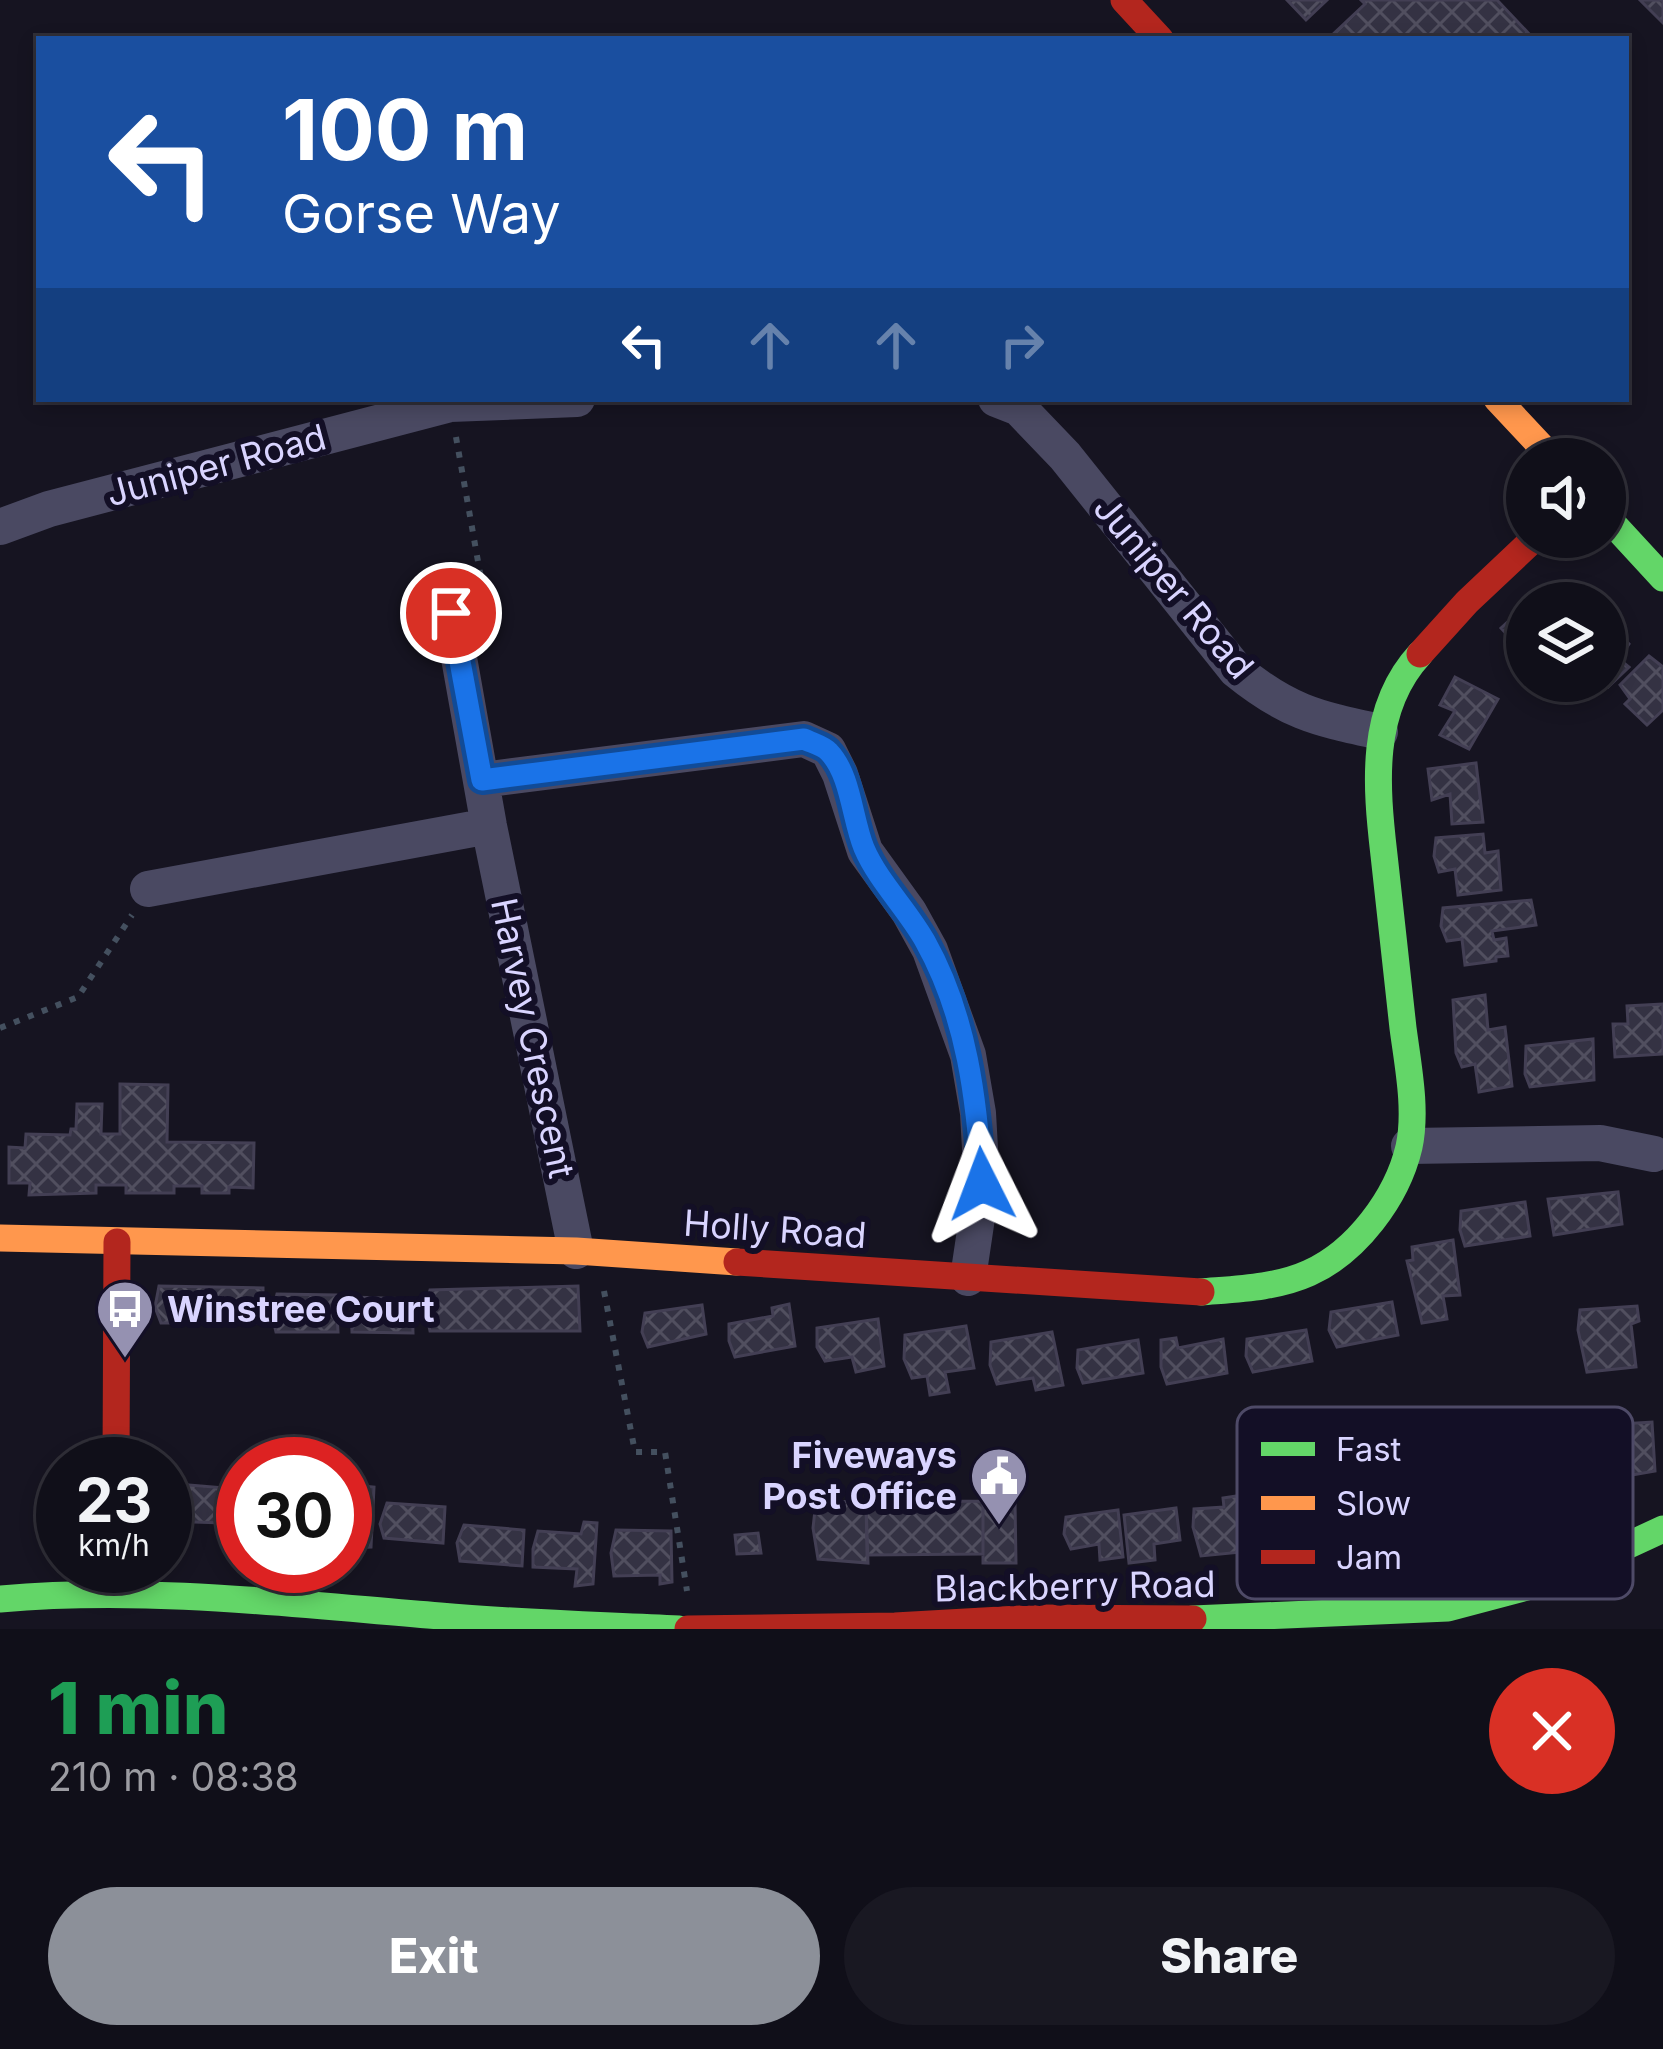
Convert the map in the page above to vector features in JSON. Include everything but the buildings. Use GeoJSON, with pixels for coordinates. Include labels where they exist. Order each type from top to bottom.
{"type":"FeatureCollection","features":[{"type":"Feature","properties":{"kind":"street"},"geometry":{"type":"LineString","coordinates":[[1124,0],[1157,36]]}},
{"type":"Feature","properties":{"kind":"street","name":"Juniper Road"},"geometry":{"type":"LineString","coordinates":[[0,526],[450,404],[501,402]]}},
{"type":"Feature","properties":{"kind":"street","name":"Juniper Road"},"geometry":{"type":"LineString","coordinates":[[1003,402],[1018,408],[1065,455],[1236,670],[1270,698],[1305,716],[1380,732]]}},
{"type":"Feature","properties":{"kind":"street"},"geometry":{"type":"LineString","coordinates":[[1500,402],[1533,438]]}},
{"type":"Feature","properties":{"kind":"street"},"geometry":{"type":"LineString","coordinates":[[1626,538],[1663,578]]}},
{"type":"Feature","properties":{"kind":"street","name":"Holly Road"},"geometry":{"type":"LineString","coordinates":[[0,1238],[586,1251],[1200,1292],[1255,1288],[1310,1273],[1364,1234],[1392,1190],[1409,1146],[1410,1087],[1378,796],[1380,732],[1407,668],[1514,558]]}},
{"type":"Feature","properties":{"kind":"street","name":"Harvey Crescent"},"geometry":{"type":"LineString","coordinates":[[451,613],[489,826],[586,1251]]}},
{"type":"Feature","properties":{"kind":"street"},"geometry":{"type":"LineString","coordinates":[[482,780],[804,739],[828,750],[841,774],[865,851],[930,950],[968,1054],[978,1113],[982,1184],[968,1278]]}},
{"type":"Feature","properties":{"kind":"street"},"geometry":{"type":"LineString","coordinates":[[148,889],[489,826]]}},
{"type":"Feature","properties":{"kind":"street"},"geometry":{"type":"LineString","coordinates":[[1409,1146],[1600,1143],[1660,1160]]}},
{"type":"Feature","properties":{"kind":"street"},"geometry":{"type":"LineString","coordinates":[[116,1437],[117,1242]]}},
{"type":"Feature","properties":{"kind":"street","name":"Blackberry Road"},"geometry":{"type":"LineString","coordinates":[[1633,1543],[1663,1529]]}},
{"type":"Feature","properties":{"kind":"street"},"geometry":{"type":"LineString","coordinates":[[192,1590],[439,1623],[679,1629]]}},
{"type":"Feature","properties":{"kind":"street"},"geometry":{"type":"LineString","coordinates":[[0,1599],[36,1593]]}},
{"type":"Feature","properties":{"kind":"street","name":"Blackberry Road"},"geometry":{"type":"LineString","coordinates":[[691,1629],[1036,1618],[1158,1621],[1448,1608],[1482,1599]]}},
{"type":"Feature","properties":{"kind":"path"},"geometry":{"type":"LineString","coordinates":[[450,404],[482,584],[451,613]]}},
{"type":"Feature","properties":{"kind":"path"},"geometry":{"type":"LineString","coordinates":[[0,1028],[78,998],[148,889]]}},
{"type":"Feature","properties":{"kind":"path"},"geometry":{"type":"LineString","coordinates":[[586,1251],[635,1452],[665,1451],[691,1629]]}},
{"type":"Feature","properties":{"kind":"traffic: fast"},"geometry":{"type":"LineString","coordinates":[[1626,538],[1663,578]]}},
{"type":"Feature","properties":{"kind":"traffic: fast"},"geometry":{"type":"LineString","coordinates":[[1201,1292],[1283,1282],[1326,1264],[1372,1221],[1403,1166],[1412,1103],[1378,776],[1392,699],[1420,654]]}},
{"type":"Feature","properties":{"kind":"traffic: fast"},"geometry":{"type":"LineString","coordinates":[[1633,1543],[1663,1529]]}},
{"type":"Feature","properties":{"kind":"traffic: fast"},"geometry":{"type":"LineString","coordinates":[[0,1599],[165,1596],[679,1629]]}},
{"type":"Feature","properties":{"kind":"traffic: fast"},"geometry":{"type":"LineString","coordinates":[[1193,1619],[1448,1608],[1482,1599]]}},
{"type":"Feature","properties":{"kind":"traffic: slow"},"geometry":{"type":"LineString","coordinates":[[1500,402],[1533,438]]}},
{"type":"Feature","properties":{"kind":"traffic: slow"},"geometry":{"type":"LineString","coordinates":[[0,1238],[576,1251],[737,1262]]}},
{"type":"Feature","properties":{"kind":"traffic: jam"},"geometry":{"type":"LineString","coordinates":[[1124,0],[1157,36]]}},
{"type":"Feature","properties":{"kind":"traffic: jam"},"geometry":{"type":"LineString","coordinates":[[1420,654],[1514,558]]}},
{"type":"Feature","properties":{"kind":"traffic: jam"},"geometry":{"type":"LineString","coordinates":[[116,1437],[117,1242]]}},
{"type":"Feature","properties":{"kind":"traffic: jam"},"geometry":{"type":"LineString","coordinates":[[737,1262],[1201,1292]]}},
{"type":"Feature","properties":{"kind":"traffic: jam"},"geometry":{"type":"LineString","coordinates":[[688,1629],[1037,1618],[1193,1619]]}},
{"type":"Feature","properties":{"kind":"place","name":"Winstree Court"},"geometry":{"type":"Point","coordinates":[125,1360]}},
{"type":"Feature","properties":{"kind":"place","name":"Fiveways Post Office"},"geometry":{"type":"Point","coordinates":[999,1527]}},
{"type":"Feature","properties":{"kind":"route"},"geometry":{"type":"LineString","coordinates":[[451,613],[482,780],[804,739],[828,750],[841,774],[865,851],[909,913],[950,999],[968,1054],[978,1113],[982,1184]]}}]}
